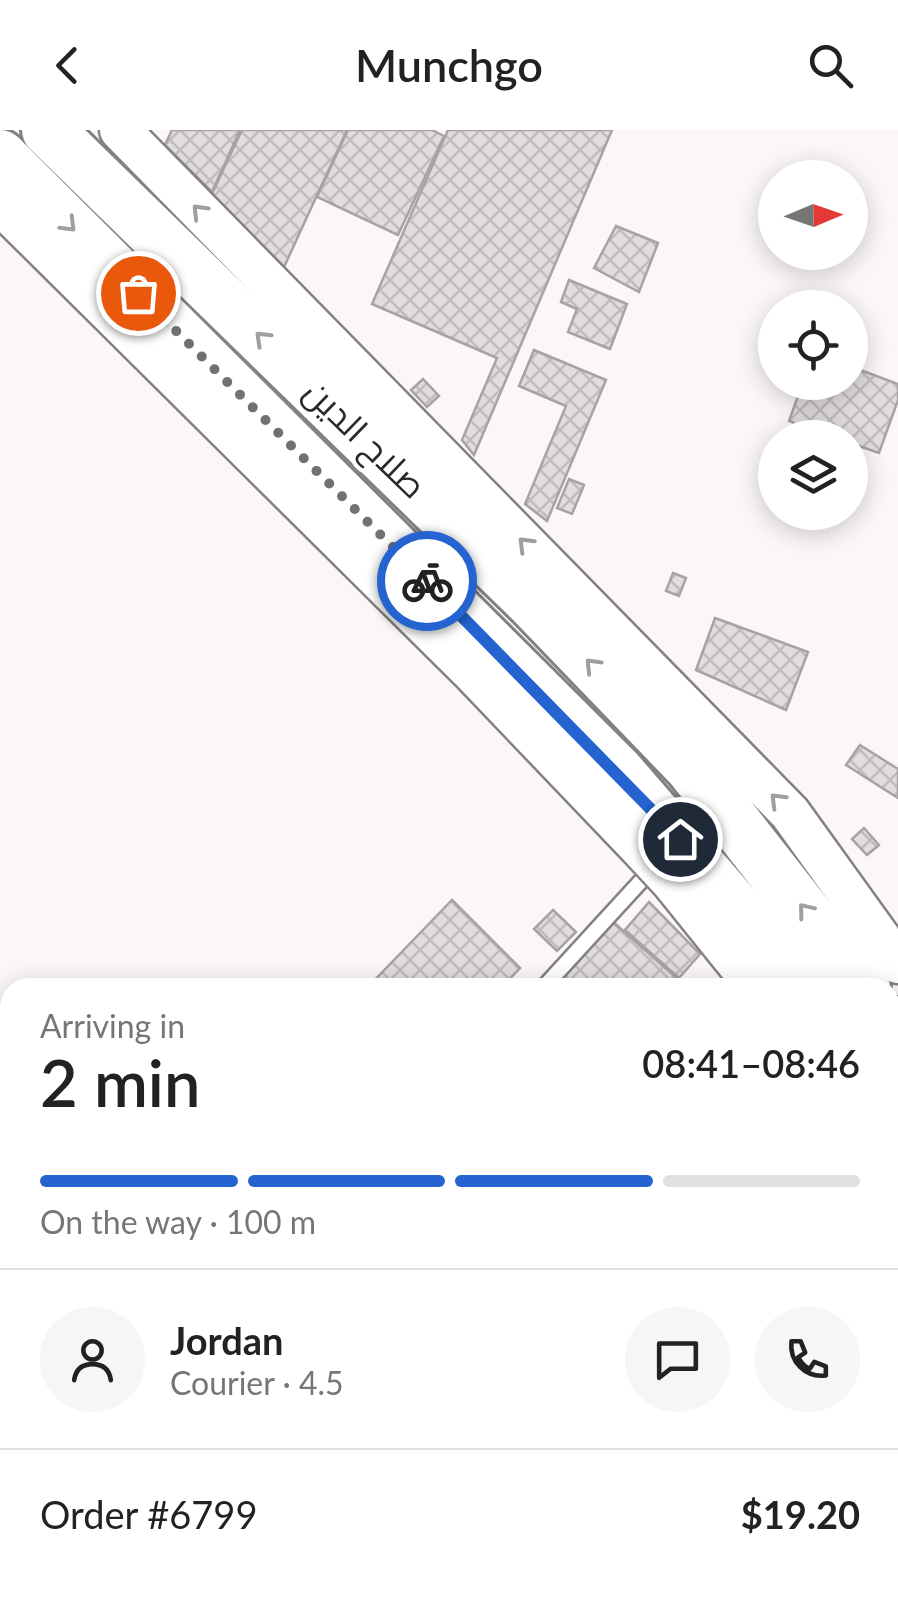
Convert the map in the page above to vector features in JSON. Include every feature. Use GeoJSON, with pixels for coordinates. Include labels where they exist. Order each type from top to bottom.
{"type":"FeatureCollection","features":[{"type":"Feature","properties":{"kind":"highway","name":"صلاح الدين"},"geometry":{"type":"LineString","coordinates":[[48,130],[532,602],[691,767],[856,978]]}},
{"type":"Feature","properties":{"kind":"highway","name":"صلاح الدين"},"geometry":{"type":"LineString","coordinates":[[0,156],[618,772],[665,857],[794,978]]}},
{"type":"Feature","properties":{"kind":"main road"},"geometry":{"type":"LineString","coordinates":[[120,130],[790,812],[898,962]]}},
{"type":"Feature","properties":{"kind":"main road"},"geometry":{"type":"LineString","coordinates":[[0,204],[471,671],[665,857],[750,978]]}},
{"type":"Feature","properties":{"kind":"lane"},"geometry":{"type":"LineString","coordinates":[[552,978],[665,857]]}},
{"type":"Feature","properties":{"kind":"building"},"geometry":{"type":"Polygon","coordinates":[[[172,130],[240,130],[212,192],[165,145],[172,130]]]}},
{"type":"Feature","properties":{"kind":"building"},"geometry":{"type":"Polygon","coordinates":[[[242,130],[347,130],[284,267],[211,196],[242,130]]]}},
{"type":"Feature","properties":{"kind":"building"},"geometry":{"type":"Polygon","coordinates":[[[348,130],[432,130],[444,136],[398,235],[317,197],[348,130]]]}},
{"type":"Feature","properties":{"kind":"building"},"geometry":{"type":"Polygon","coordinates":[[[448,130],[612,130],[474,455],[462,440],[497,358],[372,304],[448,130]]]}},
{"type":"Feature","properties":{"kind":"building"},"geometry":{"type":"Polygon","coordinates":[[[616,226],[658,243],[639,292],[594,268],[616,226]]]}},
{"type":"Feature","properties":{"kind":"building"},"geometry":{"type":"Polygon","coordinates":[[[569,280],[627,304],[610,349],[568,332],[577,309],[561,302],[569,280]]]}},
{"type":"Feature","properties":{"kind":"building"},"geometry":{"type":"Polygon","coordinates":[[[534,350],[606,380],[547,521],[525,504],[566,406],[519,386],[534,350]]]}},
{"type":"Feature","properties":{"kind":"building"},"geometry":{"type":"Polygon","coordinates":[[[868,373],[898,384],[898,400],[879,453],[868,449],[868,420],[789,420],[797,400],[868,400],[868,373]]]}},
{"type":"Feature","properties":{"kind":"building"},"geometry":{"type":"Polygon","coordinates":[[[423,379],[439,396],[427,407],[411,390],[423,379]]]}},
{"type":"Feature","properties":{"kind":"building"},"geometry":{"type":"Polygon","coordinates":[[[569,479],[584,485],[572,514],[557,508],[569,479]]]}},
{"type":"Feature","properties":{"kind":"building"},"geometry":{"type":"Polygon","coordinates":[[[673,573],[686,578],[679,596],[666,591],[673,573]]]}},
{"type":"Feature","properties":{"kind":"building"},"geometry":{"type":"Polygon","coordinates":[[[715,618],[808,652],[786,710],[696,670],[715,618]]]}},
{"type":"Feature","properties":{"kind":"building"},"geometry":{"type":"Polygon","coordinates":[[[860,745],[898,769],[898,798],[846,765],[860,745]]]}},
{"type":"Feature","properties":{"kind":"building"},"geometry":{"type":"Polygon","coordinates":[[[864,828],[879,845],[867,855],[852,839],[864,828]]]}},
{"type":"Feature","properties":{"kind":"building"},"geometry":{"type":"Polygon","coordinates":[[[452,900],[520,968],[510,978],[377,978],[452,900]]]}},
{"type":"Feature","properties":{"kind":"building"},"geometry":{"type":"Polygon","coordinates":[[[649,902],[700,954],[679,978],[625,930],[649,902]]]}},
{"type":"Feature","properties":{"kind":"building"},"geometry":{"type":"Polygon","coordinates":[[[553,910],[576,932],[557,951],[534,929],[553,910]]]}},
{"type":"Feature","properties":{"kind":"building"},"geometry":{"type":"Polygon","coordinates":[[[612,921],[677,978],[562,978],[612,921]]]}},
{"type":"Feature","properties":{"kind":"way so far"},"geometry":{"type":"LineString","coordinates":[[138,293],[427,581]]}},
{"type":"Feature","properties":{"kind":"route"},"geometry":{"type":"LineString","coordinates":[[427,581],[680,839]]}}]}
